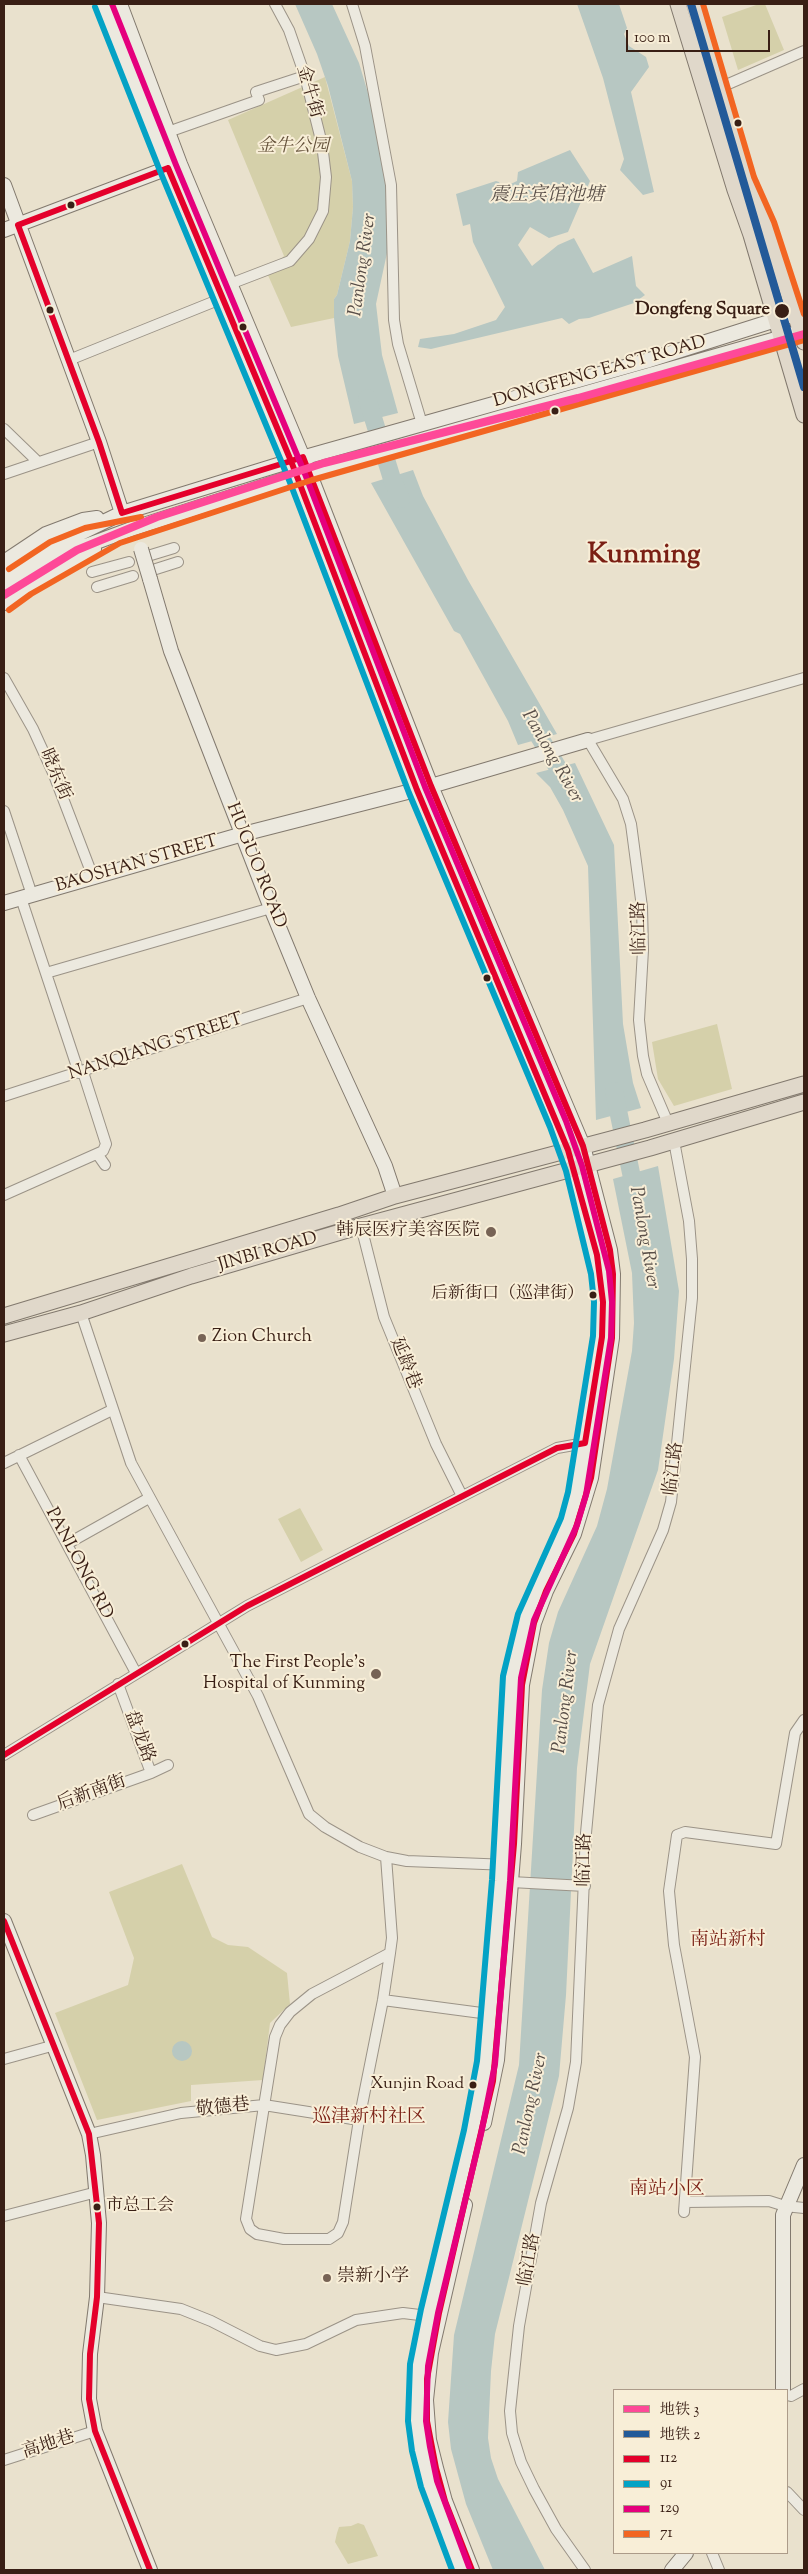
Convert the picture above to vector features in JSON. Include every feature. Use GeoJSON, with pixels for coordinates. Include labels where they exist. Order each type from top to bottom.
{"type":"FeatureCollection","features":[{"type":"Feature","properties":{"kind":"main road"},"geometry":{"type":"LineString","coordinates":[[102,4],[223,298],[297,459]]}},
{"type":"Feature","properties":{"kind":"main road"},"geometry":{"type":"LineString","coordinates":[[120,4],[168,132],[230,284],[297,459],[417,790],[575,1148],[593,1163],[610,1250],[613,1274],[612,1338],[591,1478],[574,1534],[546,1591],[534,1623],[527,1652],[507,1864],[482,2091],[428,2316],[419,2365],[417,2421],[429,2484],[461,2570]]}},
{"type":"Feature","properties":{"kind":"main road"},"geometry":{"type":"LineString","coordinates":[[678,4],[782,338],[804,415]]}},
{"type":"Feature","properties":{"kind":"main road"},"geometry":{"type":"LineString","coordinates":[[694,4],[746,180],[800,312],[803,335]]}},
{"type":"Feature","properties":{"kind":"main road"},"geometry":{"type":"LineString","coordinates":[[4,230],[168,168]]}},
{"type":"Feature","properties":{"kind":"main road"},"geometry":{"type":"LineString","coordinates":[[4,185],[99,442],[122,513],[83,520],[46,534],[4,562]]}},
{"type":"Feature","properties":{"kind":"main road","name":"DONGFENG EAST ROAD"},"geometry":{"type":"LineString","coordinates":[[4,576],[29,558],[122,513],[297,459],[646,361],[800,312]]}},
{"type":"Feature","properties":{"kind":"main road","name":"DONGFENG EAST ROAD"},"geometry":{"type":"LineString","coordinates":[[4,592],[38,568],[64,554],[134,528],[360,458],[782,338],[803,335]]}},
{"type":"Feature","properties":{"kind":"main road"},"geometry":{"type":"LineString","coordinates":[[303,475],[431,786],[575,1148],[574,1168],[596,1249],[603,1302],[602,1337],[585,1443],[569,1521],[537,1589],[518,1646],[509,1712],[507,1864],[511,1882],[493,2082],[439,2313],[427,2379],[427,2421],[436,2468],[472,2570]]}},
{"type":"Feature","properties":{"kind":"main road","name":"HUGUO ROAD"},"geometry":{"type":"LineString","coordinates":[[134,528],[146,552],[153,574],[171,651],[271,908],[308,998],[382,1159],[395,1196]]}},
{"type":"Feature","properties":{"kind":"main road"},"geometry":{"type":"LineString","coordinates":[[4,603],[26,587],[78,559],[116,535]]}},
{"type":"Feature","properties":{"kind":"main road","name":"BAOSHAN STREET"},"geometry":{"type":"LineString","coordinates":[[4,903],[243,834],[417,790],[588,740]]}},
{"type":"Feature","properties":{"kind":"main road","name":"JINBI ROAD"},"geometry":{"type":"LineString","coordinates":[[4,1313],[339,1215],[395,1196],[645,1130],[804,1084]]}},
{"type":"Feature","properties":{"kind":"main road","name":"JINBI ROAD"},"geometry":{"type":"LineString","coordinates":[[4,1334],[81,1313],[191,1276],[361,1226],[650,1148],[804,1102]]}},
{"type":"Feature","properties":{"kind":"main road"},"geometry":{"type":"LineString","coordinates":[[4,1921],[89,2134],[99,2223],[97,2298],[90,2354],[89,2390],[95,2432],[150,2570]]}},
{"type":"Feature","properties":{"kind":"main road"},"geometry":{"type":"LineString","coordinates":[[784,2389],[782,2222],[785,2206],[804,2165]]}},
{"type":"Feature","properties":{"kind":"main road"},"geometry":{"type":"LineString","coordinates":[[672,2570],[685,2554]]}},
{"type":"Feature","properties":{"kind":"street","name":"金牛街"},"geometry":{"type":"LineString","coordinates":[[230,284],[290,261],[309,240],[323,211],[326,177],[322,144],[305,76],[289,30],[276,4]]}},
{"type":"Feature","properties":{"kind":"street"},"geometry":{"type":"LineString","coordinates":[[352,4],[365,46],[391,185],[394,320],[398,344],[422,424]]}},
{"type":"Feature","properties":{"kind":"street"},"geometry":{"type":"LineString","coordinates":[[719,88],[804,51]]}},
{"type":"Feature","properties":{"kind":"street"},"geometry":{"type":"LineString","coordinates":[[168,132],[259,100],[256,92],[305,76]]}},
{"type":"Feature","properties":{"kind":"street"},"geometry":{"type":"LineString","coordinates":[[69,360],[223,298]]}},
{"type":"Feature","properties":{"kind":"street"},"geometry":{"type":"LineString","coordinates":[[4,429],[37,461]]}},
{"type":"Feature","properties":{"kind":"street"},"geometry":{"type":"LineString","coordinates":[[4,474],[37,461],[99,442]]}},
{"type":"Feature","properties":{"kind":"street"},"geometry":{"type":"LineString","coordinates":[[146,552],[174,548]]}},
{"type":"Feature","properties":{"kind":"street"},"geometry":{"type":"LineString","coordinates":[[92,572],[129,562]]}},
{"type":"Feature","properties":{"kind":"street"},"geometry":{"type":"LineString","coordinates":[[153,574],[178,562]]}},
{"type":"Feature","properties":{"kind":"street"},"geometry":{"type":"LineString","coordinates":[[96,586],[134,576]]}},
{"type":"Feature","properties":{"kind":"street","name":"晓东街"},"geometry":{"type":"LineString","coordinates":[[4,678],[34,729],[54,775],[93,877]]}},
{"type":"Feature","properties":{"kind":"street"},"geometry":{"type":"LineString","coordinates":[[588,740],[804,678]]}},
{"type":"Feature","properties":{"kind":"street","name":"临江路"},"geometry":{"type":"LineString","coordinates":[[588,740],[623,799],[631,824],[642,907],[643,950],[639,1020],[643,1056],[647,1074],[668,1123]]}},
{"type":"Feature","properties":{"kind":"street"},"geometry":{"type":"LineString","coordinates":[[4,811],[46,973],[106,1144],[103,1151],[98,1155],[4,1195]]}},
{"type":"Feature","properties":{"kind":"street"},"geometry":{"type":"LineString","coordinates":[[46,973],[271,908]]}},
{"type":"Feature","properties":{"kind":"street","name":"NANQIANG STREET"},"geometry":{"type":"LineString","coordinates":[[4,1096],[81,1073],[308,998]]}},
{"type":"Feature","properties":{"kind":"street","name":"临江路"},"geometry":{"type":"LineString","coordinates":[[585,2570],[556,2529],[530,2480],[512,2433],[510,2411],[519,2326],[541,2203],[568,2108],[576,2062],[586,1833],[598,1706],[619,1630],[663,1530],[671,1502],[692,1298],[692,1259],[689,1221],[674,1140]]}},
{"type":"Feature","properties":{"kind":"street"},"geometry":{"type":"LineString","coordinates":[[98,1155],[105,1165]]}},
{"type":"Feature","properties":{"kind":"street","name":"延龄巷"},"geometry":{"type":"LineString","coordinates":[[361,1226],[384,1317],[436,1444],[462,1496]]}},
{"type":"Feature","properties":{"kind":"street"},"geometry":{"type":"LineString","coordinates":[[81,1313],[129,1458],[217,1624],[258,1696],[309,1814],[325,1827],[360,1847],[386,1857],[407,1861],[507,1864]]}},
{"type":"Feature","properties":{"kind":"street"},"geometry":{"type":"LineString","coordinates":[[4,1463],[112,1410]]}},
{"type":"Feature","properties":{"kind":"street"},"geometry":{"type":"LineString","coordinates":[[4,1755],[217,1624],[557,1448],[585,1443]]}},
{"type":"Feature","properties":{"kind":"street","name":"PANLONG RD"},"geometry":{"type":"LineString","coordinates":[[19,1455],[136,1674]]}},
{"type":"Feature","properties":{"kind":"street"},"geometry":{"type":"LineString","coordinates":[[67,1544],[149,1498]]}},
{"type":"Feature","properties":{"kind":"street","name":"盘龙路"},"geometry":{"type":"LineString","coordinates":[[118,1684],[151,1773],[168,1765]]}},
{"type":"Feature","properties":{"kind":"street"},"geometry":{"type":"LineString","coordinates":[[804,1720],[795,1733],[776,1844],[685,1832],[677,1835],[669,1891],[674,1944],[695,2057],[685,2207],[769,2201],[785,2206],[804,2208]]}},
{"type":"Feature","properties":{"kind":"street","name":"后新南街"},"geometry":{"type":"LineString","coordinates":[[33,1815],[151,1773]]}},
{"type":"Feature","properties":{"kind":"street"},"geometry":{"type":"LineString","coordinates":[[386,1857],[392,1938],[390,1953],[383,2000],[359,2120],[343,2222],[338,2233],[329,2239],[284,2239],[257,2234],[250,2229],[246,2219],[275,2037],[280,2025],[290,2012],[312,1994],[390,1953]]}},
{"type":"Feature","properties":{"kind":"street"},"geometry":{"type":"LineString","coordinates":[[511,1882],[585,1886]]}},
{"type":"Feature","properties":{"kind":"street"},"geometry":{"type":"LineString","coordinates":[[383,2000],[489,2014]]}},
{"type":"Feature","properties":{"kind":"street"},"geometry":{"type":"LineString","coordinates":[[4,2059],[55,2045]]}},
{"type":"Feature","properties":{"kind":"street","name":"敬德巷"},"geometry":{"type":"LineString","coordinates":[[89,2134],[180,2113],[264,2105],[359,2120]]}},
{"type":"Feature","properties":{"kind":"street"},"geometry":{"type":"LineString","coordinates":[[4,2216],[97,2192]]}},
{"type":"Feature","properties":{"kind":"street"},"geometry":{"type":"LineString","coordinates":[[97,2298],[181,2309],[211,2321],[260,2346],[276,2350],[306,2344],[365,2318],[404,2313],[428,2316]]}},
{"type":"Feature","properties":{"kind":"street"},"geometry":{"type":"LineString","coordinates":[[788,2395],[791,2396],[804,2389]]}},
{"type":"Feature","properties":{"kind":"street","name":"高地巷"},"geometry":{"type":"LineString","coordinates":[[4,2460],[95,2432]]}},
{"type":"Feature","properties":{"kind":"street"},"geometry":{"type":"LineString","coordinates":[[788,2493],[804,2510]]}},
{"type":"Feature","properties":{"kind":"street"},"geometry":{"type":"LineString","coordinates":[[712,2554],[718,2570]]}},
{"type":"Feature","properties":{"kind":"green space"},"geometry":{"type":"Polygon","coordinates":[[[759,4],[765,4],[784,50],[738,70],[722,17],[759,4]]]}},
{"type":"Feature","properties":{"kind":"green space","name":"金牛公园"},"geometry":{"type":"Polygon","coordinates":[[[325,77],[352,181],[353,207],[350,241],[337,295],[334,299],[334,318],[291,327],[267,273],[284,256],[228,120],[325,77]]]}},
{"type":"Feature","properties":{"kind":"green space"},"geometry":{"type":"Polygon","coordinates":[[[717,1024],[732,1089],[674,1106],[658,1079],[652,1042],[717,1024]]]}},
{"type":"Feature","properties":{"kind":"green space"},"geometry":{"type":"Polygon","coordinates":[[[300,1508],[323,1550],[301,1562],[278,1519],[300,1508]]]}},
{"type":"Feature","properties":{"kind":"green space"},"geometry":{"type":"Polygon","coordinates":[[[182,1864],[212,1937],[228,1945],[248,1947],[287,1973],[290,2004],[270,2023],[263,2080],[191,2085],[191,2101],[97,2120],[55,2013],[128,1985],[134,1958],[109,1892],[182,1864]]]}},
{"type":"Feature","properties":{"kind":"green space"},"geometry":{"type":"Polygon","coordinates":[[[358,2523],[364,2525],[378,2556],[348,2564],[335,2542],[337,2533],[339,2527],[358,2523]]]}},
{"type":"Feature","properties":{"kind":"water"},"geometry":{"type":"Polygon","coordinates":[[[295,4],[332,4],[359,63],[374,113],[389,186],[387,253],[376,304],[382,355],[398,413],[354,424],[338,356],[334,318],[334,299],[337,295],[350,241],[353,207],[352,181],[328,86],[317,54],[295,4]]]}},
{"type":"Feature","properties":{"kind":"water"},"geometry":{"type":"Polygon","coordinates":[[[577,4],[619,4],[627,28],[624,34],[629,46],[646,57],[649,67],[631,92],[654,192],[643,195],[620,170],[624,159],[603,78],[577,4]]]}},
{"type":"Feature","properties":{"kind":"water","name":"震庄宾馆池塘"},"geometry":{"type":"Polygon","coordinates":[[[570,150],[590,181],[568,232],[549,238],[530,227],[518,245],[532,266],[558,245],[574,238],[593,273],[632,256],[636,286],[645,295],[634,303],[589,318],[579,319],[569,324],[562,318],[431,349],[418,347],[420,339],[454,334],[496,320],[505,307],[473,242],[470,224],[463,226],[456,194],[496,181],[499,182],[502,188],[517,181],[518,172],[570,150]]]}},
{"type":"Feature","properties":{"kind":"water"},"geometry":{"type":"Polygon","coordinates":[[[413,470],[423,496],[468,580],[557,734],[518,745],[508,721],[460,634],[454,631],[371,483],[413,470]]]}},
{"type":"Feature","properties":{"kind":"water"},"geometry":{"type":"Polygon","coordinates":[[[575,763],[614,845],[623,1024],[633,1083],[641,1108],[596,1120],[588,866],[563,810],[550,787],[536,773],[575,763]]]}},
{"type":"Feature","properties":{"kind":"water"},"geometry":{"type":"Polygon","coordinates":[[[658,1166],[679,1291],[674,1359],[658,1470],[590,1664],[577,1768],[566,1995],[559,2076],[495,2334],[491,2371],[488,2438],[491,2458],[498,2479],[545,2570],[493,2570],[466,2504],[451,2449],[448,2422],[454,2335],[519,2065],[542,1690],[549,1643],[558,1612],[597,1526],[607,1489],[632,1351],[634,1323],[632,1273],[613,1179],[658,1166]]]}},
{"type":"Feature","properties":{"kind":"water"},"geometry":{"type":"Polygon","coordinates":[[[182,2041],[189,2044],[192,2051],[189,2058],[182,2061],[175,2058],[172,2051],[175,2044],[182,2041]]]}},
{"type":"Feature","properties":{"kind":"waterway","name":"Panlong River"},"geometry":{"type":"LineString","coordinates":[[367,398],[392,479],[401,499]]}},
{"type":"Feature","properties":{"kind":"waterway","name":"Panlong River"},"geometry":{"type":"LineString","coordinates":[[528,718],[570,788]]}},
{"type":"Feature","properties":{"kind":"waterway","name":"Panlong River"},"geometry":{"type":"LineString","coordinates":[[614,1091],[636,1197]]}},
{"type":"Feature","properties":{"kind":"metro line","name":"2"},"geometry":{"type":"LineString","coordinates":[[691,4],[804,387]]}},
{"type":"Feature","properties":{"kind":"metro line","name":"3"},"geometry":{"type":"LineString","coordinates":[[4,595],[77,550],[157,517],[324,463],[578,398],[804,334]]}},
{"type":"Feature","properties":{"kind":"transit line","name":"129"},"geometry":{"type":"LineString","coordinates":[[112,4],[176,165],[305,474],[425,787],[566,1121],[582,1166],[609,1271],[612,1302],[611,1338],[586,1495],[577,1525],[534,1620],[521,1678],[510,1881],[495,2064],[481,2134],[438,2313],[428,2366],[426,2421],[430,2447],[437,2481],[469,2567]]}},
{"type":"Feature","properties":{"kind":"transit line","name":"71"},"geometry":{"type":"LineString","coordinates":[[703,4],[754,177],[774,222],[804,314]]}},
{"type":"Feature","properties":{"kind":"transit line","name":"91"},"geometry":{"type":"LineString","coordinates":[[95,7],[160,171],[289,480],[409,793],[550,1127],[566,1171],[591,1274],[594,1302],[593,1336],[568,1492],[561,1518],[518,1614],[503,1676],[492,1880],[477,2061],[464,2130],[421,2309],[410,2364],[408,2421],[412,2451],[421,2487],[452,2570]]}},
{"type":"Feature","properties":{"kind":"transit line","name":"112"},"geometry":{"type":"LineString","coordinates":[[168,168],[291,461],[122,513],[99,442],[18,225],[168,168]]}},
{"type":"Feature","properties":{"kind":"transit line","name":"71"},"geometry":{"type":"LineString","coordinates":[[9,610],[31,594],[120,543],[312,480],[804,340]]}},
{"type":"Feature","properties":{"kind":"transit line","name":"112"},"geometry":{"type":"LineString","coordinates":[[291,461],[303,457],[431,786],[583,1146],[610,1250],[613,1274],[612,1338],[591,1478],[574,1534],[546,1591],[534,1623],[522,1685],[514,1844],[493,2081],[439,2313],[427,2379],[427,2421],[436,2468],[445,2501],[472,2570]]}},
{"type":"Feature","properties":{"kind":"transit line","name":"112"},"geometry":{"type":"LineString","coordinates":[[4,1755],[247,1606],[557,1448],[585,1443],[602,1337],[603,1302],[597,1255],[568,1150],[417,790],[291,461]]}},
{"type":"Feature","properties":{"kind":"transit line","name":"71"},"geometry":{"type":"LineString","coordinates":[[9,569],[50,542],[85,528],[141,517]]}},
{"type":"Feature","properties":{"kind":"transit line","name":"112"},"geometry":{"type":"LineString","coordinates":[[4,1921],[89,2134],[99,2223],[97,2297],[90,2354],[89,2399],[95,2431],[150,2570]]}},
{"type":"Feature","properties":{"kind":"place","name":"Dongfeng Square"},"geometry":{"type":"Point","coordinates":[782,311]}},
{"type":"Feature","properties":{"kind":"place","name":"韩辰医疗美容医院"},"geometry":{"type":"Point","coordinates":[491,1232]}},
{"type":"Feature","properties":{"kind":"place","name":"后新街口（巡津街）"},"geometry":{"type":"Point","coordinates":[593,1295]}},
{"type":"Feature","properties":{"kind":"place","name":"Zion Church"},"geometry":{"type":"Point","coordinates":[202,1338]}},
{"type":"Feature","properties":{"kind":"place","name":"The First People's Hospital of Kunming"},"geometry":{"type":"Point","coordinates":[376,1674]}},
{"type":"Feature","properties":{"kind":"place","name":"Xunjin Road"},"geometry":{"type":"Point","coordinates":[473,2085]}},
{"type":"Feature","properties":{"kind":"place","name":"市总工会"},"geometry":{"type":"Point","coordinates":[97,2207]}},
{"type":"Feature","properties":{"kind":"place","name":"崇新小学"},"geometry":{"type":"Point","coordinates":[327,2278]}},
{"type":"Feature","properties":{"kind":"district","name":"Kunming"},"geometry":{"type":"Point","coordinates":[644,557]}},
{"type":"Feature","properties":{"kind":"district","name":"南站新村"},"geometry":{"type":"Point","coordinates":[728,1942]}},
{"type":"Feature","properties":{"kind":"district","name":"巡津新村社区"},"geometry":{"type":"Point","coordinates":[369,2119]}},
{"type":"Feature","properties":{"kind":"district","name":"南站小区"},"geometry":{"type":"Point","coordinates":[667,2191]}}]}
